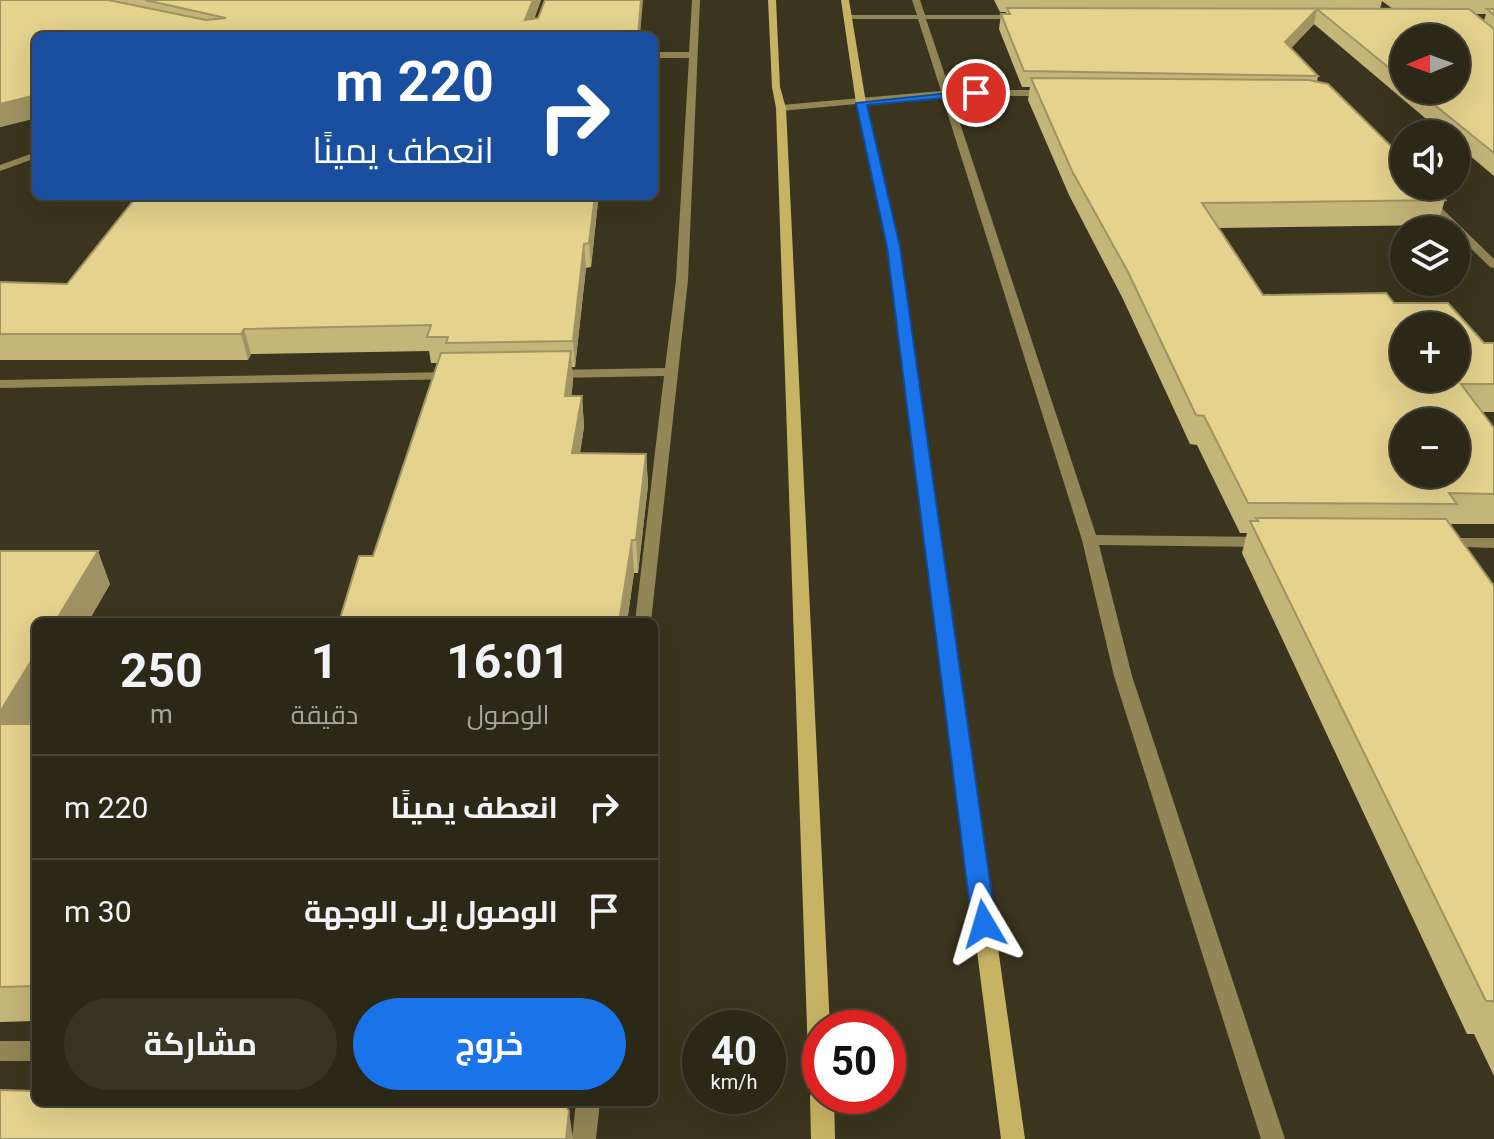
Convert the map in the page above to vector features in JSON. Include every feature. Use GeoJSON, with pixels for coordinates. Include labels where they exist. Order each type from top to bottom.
{"type":"FeatureCollection","features":[{"type":"Feature","properties":{"kind":"main road"},"geometry":{"type":"LineString","coordinates":[[772,0],[776,87],[781,108],[818,1010]]}},
{"type":"Feature","properties":{"kind":"main road"},"geometry":{"type":"LineString","coordinates":[[847,8],[861,103],[893,247],[1013,1139]]}},
{"type":"Feature","properties":{"kind":"main road"},"geometry":{"type":"LineString","coordinates":[[822,1114],[823,1139]]}},
{"type":"Feature","properties":{"kind":"street"},"geometry":{"type":"LineString","coordinates":[[643,618],[682,280],[696,0]]}},
{"type":"Feature","properties":{"kind":"street"},"geometry":{"type":"LineString","coordinates":[[916,0],[1090,540],[1123,676],[1273,1139]]}},
{"type":"Feature","properties":{"kind":"street"},"geometry":{"type":"LineString","coordinates":[[847,8],[921,17],[1031,17]]}},
{"type":"Feature","properties":{"kind":"street"},"geometry":{"type":"LineString","coordinates":[[658,55],[692,55]]}},
{"type":"Feature","properties":{"kind":"street"},"geometry":{"type":"LineString","coordinates":[[781,108],[948,93],[1069,94]]}},
{"type":"Feature","properties":{"kind":"street"},"geometry":{"type":"LineString","coordinates":[[0,168],[32,156]]}},
{"type":"Feature","properties":{"kind":"street"},"geometry":{"type":"LineString","coordinates":[[1427,200],[1494,265]]}},
{"type":"Feature","properties":{"kind":"street"},"geometry":{"type":"LineString","coordinates":[[544,374],[672,372]]}},
{"type":"Feature","properties":{"kind":"street"},"geometry":{"type":"LineString","coordinates":[[0,384],[464,376]]}},
{"type":"Feature","properties":{"kind":"street"},"geometry":{"type":"LineString","coordinates":[[1090,540],[1276,542]]}},
{"type":"Feature","properties":{"kind":"street"},"geometry":{"type":"LineString","coordinates":[[1432,543],[1494,543]]}},
{"type":"Feature","properties":{"kind":"street"},"geometry":{"type":"LineString","coordinates":[[0,1051],[32,1051]]}},
{"type":"Feature","properties":{"kind":"street"},"geometry":{"type":"LineString","coordinates":[[584,1139],[588,1106]]}},
{"type":"Feature","properties":{"kind":"building"},"geometry":{"type":"Polygon","coordinates":[[[0,0],[108,0],[206,20],[226,18],[145,0],[533,0],[525,20],[538,18],[545,0],[641,0],[638,32],[32,32],[32,96],[0,104],[0,0]]]}},
{"type":"Feature","properties":{"kind":"building"},"geometry":{"type":"Polygon","coordinates":[[[1007,8],[1469,9],[1494,29],[1494,153],[1470,134],[1470,120],[1453,120],[1433,104],[1470,104],[1470,24],[1390,24],[1390,69],[1317,9],[1285,42],[1318,76],[1024,71],[1001,14],[1010,14],[1007,8]]]}},
{"type":"Feature","properties":{"kind":"building"},"geometry":{"type":"Polygon","coordinates":[[[1031,78],[1309,80],[1328,84],[1390,145],[1390,200],[1445,200],[1202,203],[1263,295],[1386,293],[1394,303],[1448,303],[1456,312],[1390,312],[1390,392],[1467,392],[1494,428],[1494,494],[1449,493],[1457,504],[1248,503],[1204,416],[1196,415],[1128,272],[1072,171],[1031,78]]]}},
{"type":"Feature","properties":{"kind":"building"},"geometry":{"type":"Polygon","coordinates":[[[134,200],[594,200],[589,243],[584,244],[573,341],[446,343],[448,337],[427,337],[431,325],[244,329],[241,334],[0,334],[0,282],[67,284],[134,200]]]}},
{"type":"Feature","properties":{"kind":"building"},"geometry":{"type":"Polygon","coordinates":[[[1470,327],[1484,343],[1494,343],[1494,384],[1470,384],[1470,327]]]}},
{"type":"Feature","properties":{"kind":"building"},"geometry":{"type":"Polygon","coordinates":[[[571,351],[565,396],[582,396],[572,453],[646,454],[636,540],[632,540],[620,618],[340,618],[359,556],[373,556],[441,353],[571,351]]]}},
{"type":"Feature","properties":{"kind":"building"},"geometry":{"type":"Polygon","coordinates":[[[1256,518],[1446,519],[1494,586],[1494,1003],[1486,1001],[1250,521],[1258,521],[1256,518]]]}},
{"type":"Feature","properties":{"kind":"building"},"geometry":{"type":"Polygon","coordinates":[[[0,551],[98,551],[57,618],[32,618],[32,660],[0,712],[0,551]]]}},
{"type":"Feature","properties":{"kind":"building"},"geometry":{"type":"Polygon","coordinates":[[[0,724],[32,724],[32,986],[0,987],[0,724]]]}},
{"type":"Feature","properties":{"kind":"building"},"geometry":{"type":"Polygon","coordinates":[[[0,1090],[32,1091],[32,1106],[566,1106],[569,1111],[566,1139],[0,1139],[0,1090]]]}},
{"type":"Feature","properties":{"kind":"route"},"geometry":{"type":"LineString","coordinates":[[976,93],[948,93],[861,103],[893,247],[984,924]]}}]}
